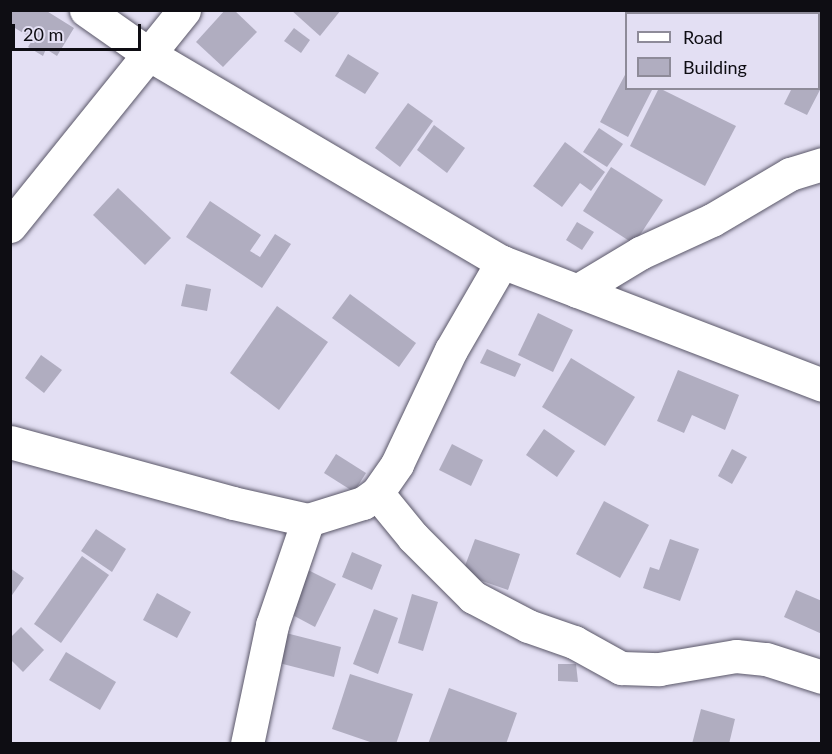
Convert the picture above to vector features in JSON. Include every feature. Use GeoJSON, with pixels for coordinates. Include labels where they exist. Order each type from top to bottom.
{"type":"FeatureCollection","features":[{"type":"Feature","properties":{"kind":"street"},"geometry":{"type":"LineString","coordinates":[[86,10],[150,56],[502,262],[822,385]]}},
{"type":"Feature","properties":{"kind":"street"},"geometry":{"type":"LineString","coordinates":[[10,226],[150,56],[184,10]]}},
{"type":"Feature","properties":{"kind":"street"},"geometry":{"type":"LineString","coordinates":[[577,291],[640,253],[712,220],[790,174],[822,164]]}},
{"type":"Feature","properties":{"kind":"street"},"geometry":{"type":"LineString","coordinates":[[10,442],[233,504],[308,519],[363,503],[377,494],[414,433],[451,350],[502,262]]}},
{"type":"Feature","properties":{"kind":"street"},"geometry":{"type":"LineString","coordinates":[[377,494],[442,569],[473,597],[528,626],[574,642],[621,668],[659,669],[736,656],[766,659],[822,677]]}},
{"type":"Feature","properties":{"kind":"street"},"geometry":{"type":"LineString","coordinates":[[247,744],[272,625],[308,519]]}},
{"type":"Feature","properties":{"kind":"building"},"geometry":{"type":"Polygon","coordinates":[[[10,10],[45,10],[74,28],[57,56],[46,49],[43,56],[28,47],[33,39],[10,25],[10,10]]]}},
{"type":"Feature","properties":{"kind":"building"},"geometry":{"type":"Polygon","coordinates":[[[225,10],[234,10],[257,32],[223,67],[196,42],[225,10]]]}},
{"type":"Feature","properties":{"kind":"building"},"geometry":{"type":"Polygon","coordinates":[[[291,10],[341,10],[320,36],[291,10]]]}},
{"type":"Feature","properties":{"kind":"building"},"geometry":{"type":"Polygon","coordinates":[[[731,10],[812,10],[770,12],[730,12],[731,10]]]}},
{"type":"Feature","properties":{"kind":"building"},"geometry":{"type":"Polygon","coordinates":[[[294,28],[310,40],[301,53],[284,41],[294,28]]]}},
{"type":"Feature","properties":{"kind":"building"},"geometry":{"type":"Polygon","coordinates":[[[348,54],[379,73],[365,94],[335,76],[348,54]]]}},
{"type":"Feature","properties":{"kind":"building"},"geometry":{"type":"Polygon","coordinates":[[[625,75],[625,90],[652,90],[628,137],[600,122],[625,75]]]}},
{"type":"Feature","properties":{"kind":"building"},"geometry":{"type":"Polygon","coordinates":[[[658,90],[663,90],[736,126],[705,186],[630,146],[658,90]]]}},
{"type":"Feature","properties":{"kind":"building"},"geometry":{"type":"Polygon","coordinates":[[[791,90],[820,90],[807,115],[784,104],[791,90]]]}},
{"type":"Feature","properties":{"kind":"building"},"geometry":{"type":"Polygon","coordinates":[[[408,103],[433,121],[400,167],[375,148],[408,103]]]}},
{"type":"Feature","properties":{"kind":"building"},"geometry":{"type":"Polygon","coordinates":[[[434,125],[465,148],[447,173],[417,150],[434,125]]]}},
{"type":"Feature","properties":{"kind":"building"},"geometry":{"type":"Polygon","coordinates":[[[599,128],[623,144],[607,167],[583,152],[599,128]]]}},
{"type":"Feature","properties":{"kind":"building"},"geometry":{"type":"Polygon","coordinates":[[[565,142],[605,172],[591,191],[580,183],[562,207],[533,186],[565,142]]]}},
{"type":"Feature","properties":{"kind":"building"},"geometry":{"type":"Polygon","coordinates":[[[611,167],[663,200],[634,244],[583,211],[611,167]]]}},
{"type":"Feature","properties":{"kind":"building"},"geometry":{"type":"Polygon","coordinates":[[[118,188],[171,238],[145,265],[93,215],[118,188]]]}},
{"type":"Feature","properties":{"kind":"building"},"geometry":{"type":"Polygon","coordinates":[[[210,201],[261,235],[250,251],[260,257],[275,234],[291,244],[262,288],[186,237],[210,201]]]}},
{"type":"Feature","properties":{"kind":"building"},"geometry":{"type":"Polygon","coordinates":[[[577,222],[594,232],[582,250],[566,240],[577,222]]]}},
{"type":"Feature","properties":{"kind":"building"},"geometry":{"type":"Polygon","coordinates":[[[186,284],[211,289],[207,311],[181,306],[186,284]]]}},
{"type":"Feature","properties":{"kind":"building"},"geometry":{"type":"Polygon","coordinates":[[[350,294],[416,343],[399,367],[332,318],[350,294]]]}},
{"type":"Feature","properties":{"kind":"building"},"geometry":{"type":"Polygon","coordinates":[[[277,306],[328,342],[279,410],[230,373],[277,306]]]}},
{"type":"Feature","properties":{"kind":"building"},"geometry":{"type":"Polygon","coordinates":[[[538,313],[573,330],[553,372],[518,355],[538,313]]]}},
{"type":"Feature","properties":{"kind":"building"},"geometry":{"type":"Polygon","coordinates":[[[487,349],[521,364],[515,377],[480,363],[487,349]]]}},
{"type":"Feature","properties":{"kind":"building"},"geometry":{"type":"Polygon","coordinates":[[[41,355],[62,370],[44,393],[25,378],[41,355]]]}},
{"type":"Feature","properties":{"kind":"building"},"geometry":{"type":"Polygon","coordinates":[[[571,358],[635,397],[605,446],[542,407],[571,358]]]}},
{"type":"Feature","properties":{"kind":"building"},"geometry":{"type":"Polygon","coordinates":[[[678,370],[739,395],[725,430],[692,415],[684,433],[657,421],[678,370]]]}},
{"type":"Feature","properties":{"kind":"building"},"geometry":{"type":"Polygon","coordinates":[[[544,429],[575,451],[557,477],[526,455],[544,429]]]}},
{"type":"Feature","properties":{"kind":"building"},"geometry":{"type":"Polygon","coordinates":[[[452,444],[483,460],[471,486],[439,470],[452,444]]]}},
{"type":"Feature","properties":{"kind":"building"},"geometry":{"type":"Polygon","coordinates":[[[732,449],[747,457],[732,484],[718,476],[732,449]]]}},
{"type":"Feature","properties":{"kind":"building"},"geometry":{"type":"Polygon","coordinates":[[[336,454],[366,473],[354,492],[324,473],[336,454]]]}},
{"type":"Feature","properties":{"kind":"building"},"geometry":{"type":"Polygon","coordinates":[[[604,501],[649,525],[620,578],[576,554],[604,501]]]}},
{"type":"Feature","properties":{"kind":"building"},"geometry":{"type":"Polygon","coordinates":[[[96,529],[126,549],[112,572],[81,551],[96,529]]]}},
{"type":"Feature","properties":{"kind":"building"},"geometry":{"type":"Polygon","coordinates":[[[475,539],[520,554],[508,590],[462,574],[475,539]]]}},
{"type":"Feature","properties":{"kind":"building"},"geometry":{"type":"Polygon","coordinates":[[[670,539],[699,549],[680,601],[643,588],[650,567],[659,570],[670,539]]]}},
{"type":"Feature","properties":{"kind":"building"},"geometry":{"type":"Polygon","coordinates":[[[352,552],[382,565],[372,590],[342,577],[352,552]]]}},
{"type":"Feature","properties":{"kind":"building"},"geometry":{"type":"Polygon","coordinates":[[[82,556],[109,575],[61,643],[34,624],[82,556]]]}},
{"type":"Feature","properties":{"kind":"building"},"geometry":{"type":"Polygon","coordinates":[[[10,568],[24,578],[10,598],[10,568]]]}},
{"type":"Feature","properties":{"kind":"building"},"geometry":{"type":"Polygon","coordinates":[[[306,569],[336,584],[315,627],[285,611],[306,569]]]}},
{"type":"Feature","properties":{"kind":"building"},"geometry":{"type":"Polygon","coordinates":[[[796,590],[822,601],[822,634],[784,617],[796,590]]]}},
{"type":"Feature","properties":{"kind":"building"},"geometry":{"type":"Polygon","coordinates":[[[157,593],[191,612],[177,638],[143,620],[157,593]]]}},
{"type":"Feature","properties":{"kind":"building"},"geometry":{"type":"Polygon","coordinates":[[[412,594],[438,602],[423,651],[398,643],[412,594]]]}},
{"type":"Feature","properties":{"kind":"building"},"geometry":{"type":"Polygon","coordinates":[[[374,609],[398,618],[378,674],[353,664],[374,609]]]}},
{"type":"Feature","properties":{"kind":"building"},"geometry":{"type":"Polygon","coordinates":[[[21,627],[44,650],[23,672],[10,659],[10,638],[21,627]]]}},
{"type":"Feature","properties":{"kind":"building"},"geometry":{"type":"Polygon","coordinates":[[[282,632],[341,647],[334,677],[275,662],[282,632]]]}},
{"type":"Feature","properties":{"kind":"building"},"geometry":{"type":"Polygon","coordinates":[[[66,652],[116,682],[100,710],[49,680],[66,652]]]}},
{"type":"Feature","properties":{"kind":"building"},"geometry":{"type":"Polygon","coordinates":[[[558,664],[576,664],[578,682],[558,681],[558,664]]]}},
{"type":"Feature","properties":{"kind":"building"},"geometry":{"type":"Polygon","coordinates":[[[350,674],[413,694],[396,744],[376,744],[332,729],[350,674]]]}},
{"type":"Feature","properties":{"kind":"building"},"geometry":{"type":"Polygon","coordinates":[[[449,688],[517,713],[506,744],[428,744],[449,688]]]}},
{"type":"Feature","properties":{"kind":"building"},"geometry":{"type":"Polygon","coordinates":[[[701,709],[735,719],[729,744],[692,744],[701,709]]]}}]}
